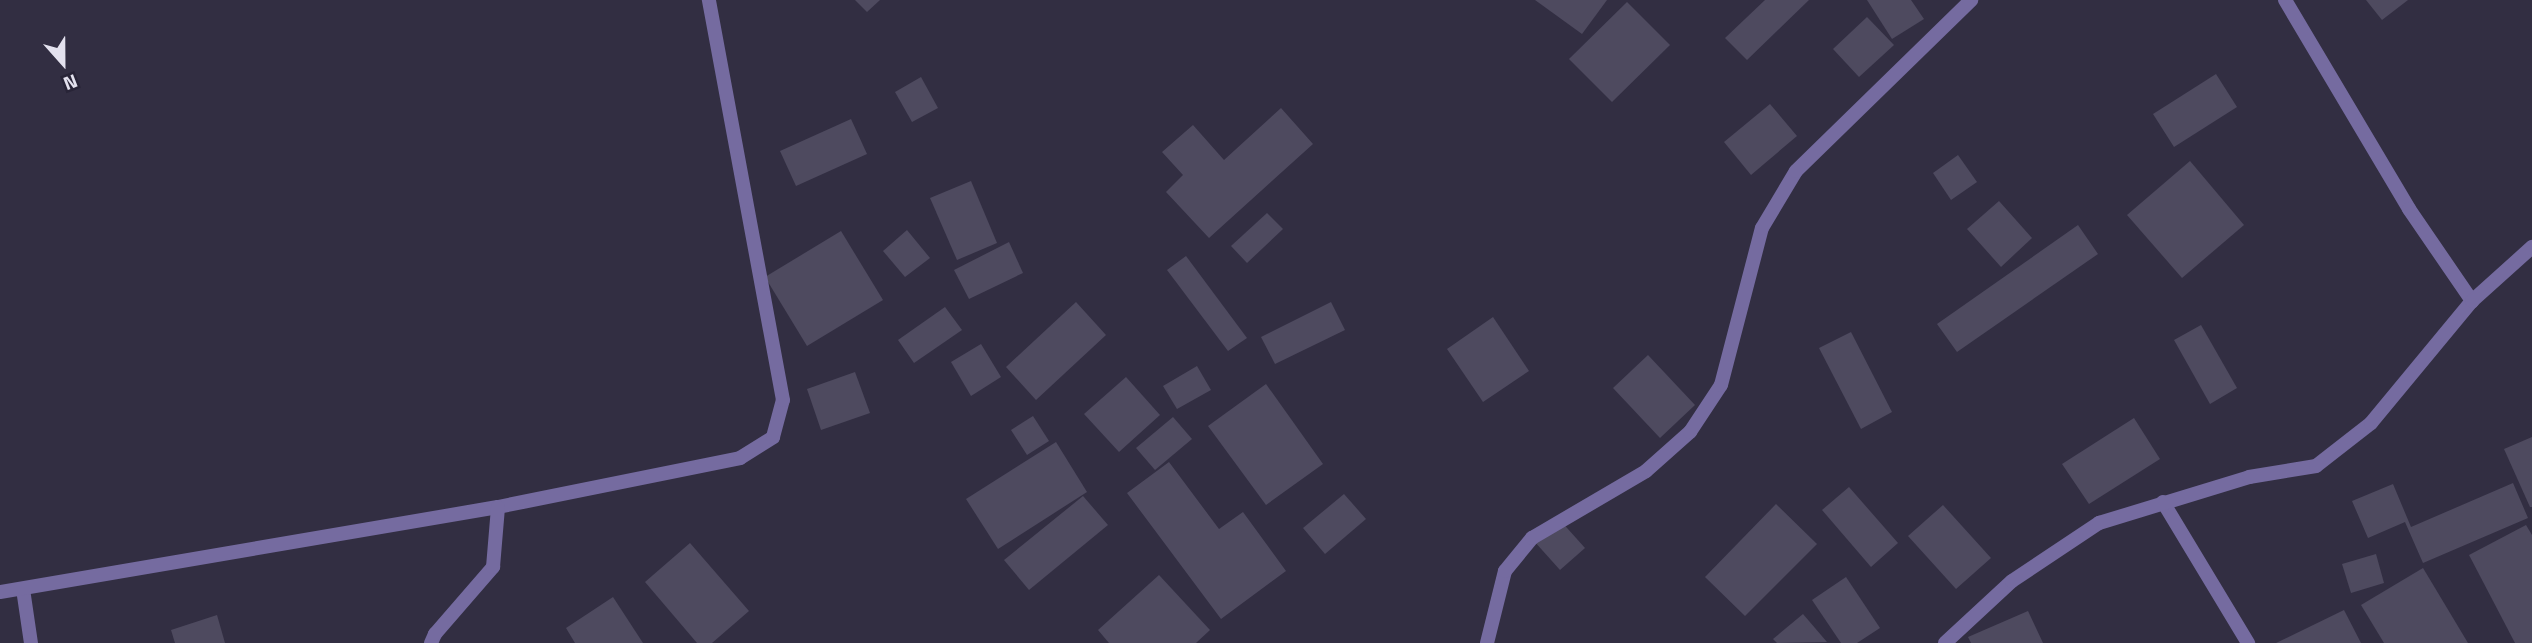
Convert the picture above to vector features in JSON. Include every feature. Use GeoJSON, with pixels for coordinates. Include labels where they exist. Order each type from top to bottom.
{"type":"FeatureCollection","features":[{"type":"Feature","properties":{"kind":"street"},"geometry":{"type":"LineString","coordinates":[[0,592],[498,507],[740,458],[773,437],[783,400],[709,0]]}},
{"type":"Feature","properties":{"kind":"street"},"geometry":{"type":"LineString","coordinates":[[1486,643],[1505,571],[1532,538],[1646,471],[1690,432],[1721,385],[1762,228],[1796,171],[1971,0]]}},
{"type":"Feature","properties":{"kind":"street"},"geometry":{"type":"LineString","coordinates":[[2285,0],[2409,209],[2472,301]]}},
{"type":"Feature","properties":{"kind":"street"},"geometry":{"type":"LineString","coordinates":[[1945,643],[2012,582],[2099,523],[2249,477],[2316,466],[2371,422],[2472,301],[2530,254]]}},
{"type":"Feature","properties":{"kind":"street"},"geometry":{"type":"LineString","coordinates":[[2163,502],[2248,643]]}},
{"type":"Feature","properties":{"kind":"street"},"geometry":{"type":"LineString","coordinates":[[431,643],[435,634],[493,567],[498,507]]}},
{"type":"Feature","properties":{"kind":"street"},"geometry":{"type":"LineString","coordinates":[[23,589],[31,643]]}},
{"type":"Feature","properties":{"kind":"building"},"geometry":{"type":"Polygon","coordinates":[[[855,0],[880,0],[867,12],[855,0]]]}},
{"type":"Feature","properties":{"kind":"building"},"geometry":{"type":"Polygon","coordinates":[[[1535,0],[1607,0],[1582,34],[1535,0]]]}},
{"type":"Feature","properties":{"kind":"building"},"geometry":{"type":"Polygon","coordinates":[[[1765,0],[1809,0],[1747,60],[1725,38],[1765,0]]]}},
{"type":"Feature","properties":{"kind":"building"},"geometry":{"type":"Polygon","coordinates":[[[1867,0],[1911,0],[1924,19],[1892,39],[1867,0]]]}},
{"type":"Feature","properties":{"kind":"building"},"geometry":{"type":"Polygon","coordinates":[[[2366,0],[2408,0],[2382,20],[2366,0]]]}},
{"type":"Feature","properties":{"kind":"building"},"geometry":{"type":"Polygon","coordinates":[[[1627,2],[1670,45],[1612,102],[1569,59],[1627,2]]]}},
{"type":"Feature","properties":{"kind":"building"},"geometry":{"type":"Polygon","coordinates":[[[1867,17],[1894,45],[1859,77],[1833,49],[1867,17]]]}},
{"type":"Feature","properties":{"kind":"building"},"geometry":{"type":"Polygon","coordinates":[[[2216,74],[2237,107],[2174,147],[2153,114],[2216,74]]]}},
{"type":"Feature","properties":{"kind":"building"},"geometry":{"type":"Polygon","coordinates":[[[921,77],[938,108],[912,122],[895,92],[921,77]]]}},
{"type":"Feature","properties":{"kind":"building"},"geometry":{"type":"Polygon","coordinates":[[[1770,104],[1797,136],[1751,175],[1724,142],[1770,104]]]}},
{"type":"Feature","properties":{"kind":"building"},"geometry":{"type":"Polygon","coordinates":[[[1281,108],[1313,144],[1209,238],[1166,192],[1183,175],[1162,152],[1193,125],[1224,160],[1281,108]]]}},
{"type":"Feature","properties":{"kind":"building"},"geometry":{"type":"Polygon","coordinates":[[[851,119],[867,154],[796,186],[780,151],[851,119]]]}},
{"type":"Feature","properties":{"kind":"building"},"geometry":{"type":"Polygon","coordinates":[[[1958,155],[1977,182],[1951,200],[1933,173],[1958,155]]]}},
{"type":"Feature","properties":{"kind":"building"},"geometry":{"type":"Polygon","coordinates":[[[2190,161],[2244,225],[2182,278],[2127,215],[2190,161]]]}},
{"type":"Feature","properties":{"kind":"building"},"geometry":{"type":"Polygon","coordinates":[[[971,181],[997,243],[957,260],[930,198],[971,181]]]}},
{"type":"Feature","properties":{"kind":"building"},"geometry":{"type":"Polygon","coordinates":[[[1999,201],[2032,238],[2001,267],[1967,229],[1999,201]]]}},
{"type":"Feature","properties":{"kind":"building"},"geometry":{"type":"Polygon","coordinates":[[[1267,213],[1283,229],[1247,263],[1231,246],[1267,213]]]}},
{"type":"Feature","properties":{"kind":"building"},"geometry":{"type":"Polygon","coordinates":[[[2078,225],[2098,254],[1957,352],[1937,324],[2078,225]]]}},
{"type":"Feature","properties":{"kind":"building"},"geometry":{"type":"Polygon","coordinates":[[[907,230],[930,258],[905,277],[883,251],[907,230]]]}},
{"type":"Feature","properties":{"kind":"building"},"geometry":{"type":"Polygon","coordinates":[[[841,231],[883,300],[807,346],[765,277],[841,231]]]}},
{"type":"Feature","properties":{"kind":"building"},"geometry":{"type":"Polygon","coordinates":[[[1009,242],[1023,273],[969,299],[954,270],[1009,242]]]}},
{"type":"Feature","properties":{"kind":"building"},"geometry":{"type":"Polygon","coordinates":[[[1186,256],[1247,338],[1228,351],[1167,270],[1186,256]]]}},
{"type":"Feature","properties":{"kind":"building"},"geometry":{"type":"Polygon","coordinates":[[[1076,302],[1106,335],[1036,400],[1006,367],[1076,302]]]}},
{"type":"Feature","properties":{"kind":"building"},"geometry":{"type":"Polygon","coordinates":[[[1331,302],[1345,330],[1275,364],[1261,337],[1331,302]]]}},
{"type":"Feature","properties":{"kind":"building"},"geometry":{"type":"Polygon","coordinates":[[[945,307],[962,330],[914,363],[898,340],[945,307]]]}},
{"type":"Feature","properties":{"kind":"building"},"geometry":{"type":"Polygon","coordinates":[[[1493,317],[1529,371],[1483,402],[1447,349],[1493,317]]]}},
{"type":"Feature","properties":{"kind":"building"},"geometry":{"type":"Polygon","coordinates":[[[2201,325],[2237,388],[2210,404],[2174,340],[2201,325]]]}},
{"type":"Feature","properties":{"kind":"building"},"geometry":{"type":"Polygon","coordinates":[[[1851,332],[1892,412],[1861,429],[1819,348],[1851,332]]]}},
{"type":"Feature","properties":{"kind":"building"},"geometry":{"type":"Polygon","coordinates":[[[981,344],[1001,377],[971,396],[951,362],[981,344]]]}},
{"type":"Feature","properties":{"kind":"building"},"geometry":{"type":"Polygon","coordinates":[[[1648,355],[1695,405],[1660,438],[1613,388],[1648,355]]]}},
{"type":"Feature","properties":{"kind":"building"},"geometry":{"type":"Polygon","coordinates":[[[1197,366],[1211,390],[1177,409],[1163,386],[1197,366]]]}},
{"type":"Feature","properties":{"kind":"building"},"geometry":{"type":"Polygon","coordinates":[[[855,372],[870,413],[821,430],[807,389],[855,372]]]}},
{"type":"Feature","properties":{"kind":"building"},"geometry":{"type":"Polygon","coordinates":[[[1126,377],[1160,415],[1119,452],[1084,414],[1126,377]]]}},
{"type":"Feature","properties":{"kind":"building"},"geometry":{"type":"Polygon","coordinates":[[[1266,384],[1323,464],[1266,505],[1208,426],[1266,384]]]}},
{"type":"Feature","properties":{"kind":"building"},"geometry":{"type":"Polygon","coordinates":[[[1033,416],[1049,441],[1027,455],[1011,430],[1033,416]]]}},
{"type":"Feature","properties":{"kind":"building"},"geometry":{"type":"Polygon","coordinates":[[[1173,417],[1192,439],[1155,470],[1136,448],[1173,417]]]}},
{"type":"Feature","properties":{"kind":"building"},"geometry":{"type":"Polygon","coordinates":[[[2134,418],[2160,459],[2089,504],[2062,464],[2134,418]]]}},
{"type":"Feature","properties":{"kind":"building"},"geometry":{"type":"Polygon","coordinates":[[[2532,437],[2532,507],[2530,507],[2504,449],[2532,437]]]}},
{"type":"Feature","properties":{"kind":"building"},"geometry":{"type":"Polygon","coordinates":[[[1056,442],[1087,492],[998,549],[966,499],[1056,442]]]}},
{"type":"Feature","properties":{"kind":"building"},"geometry":{"type":"Polygon","coordinates":[[[1169,462],[1219,529],[1243,512],[1286,571],[1221,619],[1127,493],[1169,462]]]}},
{"type":"Feature","properties":{"kind":"building"},"geometry":{"type":"Polygon","coordinates":[[[2513,483],[2528,518],[2423,563],[2405,522],[2368,538],[2352,501],[2393,484],[2411,527],[2513,483]]]}},
{"type":"Feature","properties":{"kind":"building"},"geometry":{"type":"Polygon","coordinates":[[[1849,487],[1898,543],[1871,567],[1822,510],[1849,487]]]}},
{"type":"Feature","properties":{"kind":"building"},"geometry":{"type":"Polygon","coordinates":[[[1344,494],[1366,519],[1325,554],[1303,528],[1344,494]]]}},
{"type":"Feature","properties":{"kind":"building"},"geometry":{"type":"Polygon","coordinates":[[[1083,496],[1108,525],[1029,590],[1004,560],[1083,496]]]}},
{"type":"Feature","properties":{"kind":"building"},"geometry":{"type":"Polygon","coordinates":[[[1776,504],[1817,544],[1745,616],[1705,577],[1776,504]]]}},
{"type":"Feature","properties":{"kind":"building"},"geometry":{"type":"Polygon","coordinates":[[[1943,505],[1991,558],[1956,589],[1908,536],[1943,505]]]}},
{"type":"Feature","properties":{"kind":"building"},"geometry":{"type":"Polygon","coordinates":[[[1559,519],[1585,548],[1560,570],[1534,541],[1559,519]]]}},
{"type":"Feature","properties":{"kind":"building"},"geometry":{"type":"Polygon","coordinates":[[[2526,525],[2532,535],[2532,643],[2515,643],[2469,555],[2526,525]]]}},
{"type":"Feature","properties":{"kind":"building"},"geometry":{"type":"Polygon","coordinates":[[[690,543],[749,611],[712,643],[697,643],[645,582],[690,543]]]}},
{"type":"Feature","properties":{"kind":"building"},"geometry":{"type":"Polygon","coordinates":[[[2376,554],[2384,583],[2351,593],[2342,564],[2376,554]]]}},
{"type":"Feature","properties":{"kind":"building"},"geometry":{"type":"Polygon","coordinates":[[[2423,568],[2468,643],[2384,643],[2361,605],[2423,568]]]}},
{"type":"Feature","properties":{"kind":"building"},"geometry":{"type":"Polygon","coordinates":[[[1159,575],[1210,630],[1196,643],[1109,643],[1098,630],[1159,575]]]}},
{"type":"Feature","properties":{"kind":"building"},"geometry":{"type":"Polygon","coordinates":[[[1846,577],[1880,628],[1857,643],[1841,643],[1812,600],[1846,577]]]}},
{"type":"Feature","properties":{"kind":"building"},"geometry":{"type":"Polygon","coordinates":[[[613,597],[643,643],[575,643],[566,628],[613,597]]]}},
{"type":"Feature","properties":{"kind":"building"},"geometry":{"type":"Polygon","coordinates":[[[2344,610],[2361,643],[2276,643],[2344,610]]]}},
{"type":"Feature","properties":{"kind":"building"},"geometry":{"type":"Polygon","coordinates":[[[2028,611],[2043,643],[1971,643],[1968,637],[2028,611]]]}},
{"type":"Feature","properties":{"kind":"building"},"geometry":{"type":"Polygon","coordinates":[[[1803,614],[1827,642],[1777,643],[1773,639],[1803,614]]]}},
{"type":"Feature","properties":{"kind":"building"},"geometry":{"type":"Polygon","coordinates":[[[217,615],[225,643],[175,643],[171,630],[217,615]]]}}]}
